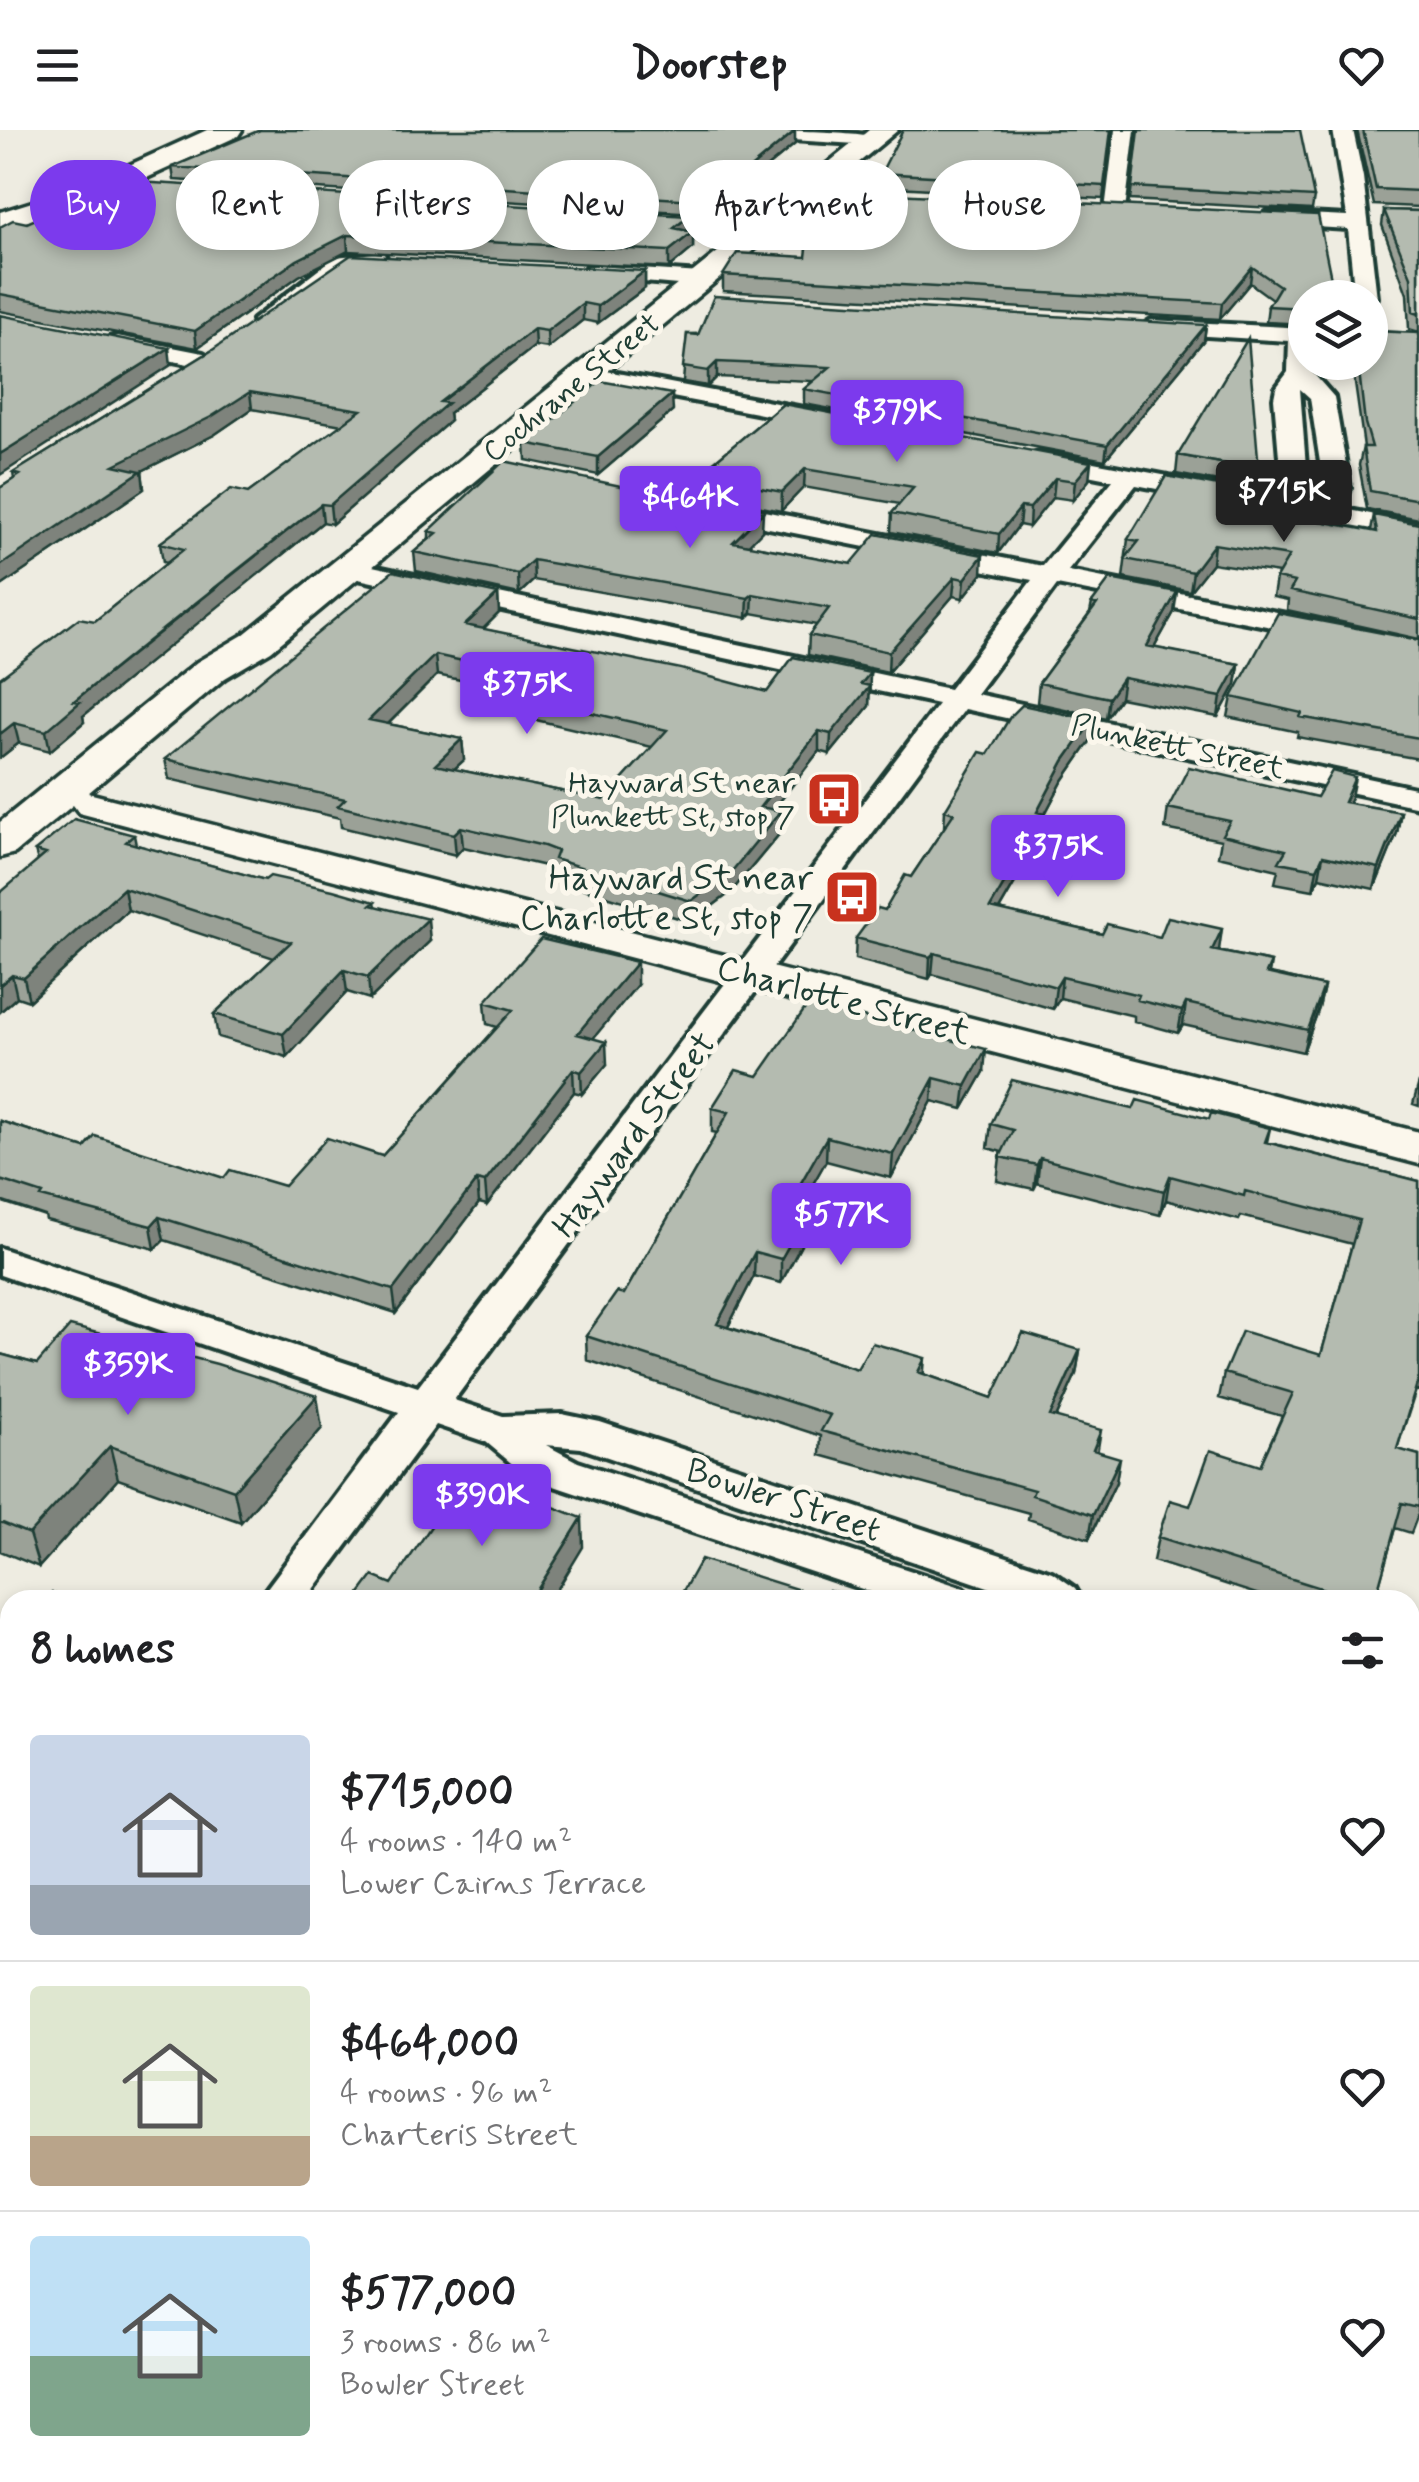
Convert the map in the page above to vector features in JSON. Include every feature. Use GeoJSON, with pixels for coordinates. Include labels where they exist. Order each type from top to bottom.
{"type":"FeatureCollection","features":[{"type":"Feature","properties":{"kind":"street"},"geometry":{"type":"LineString","coordinates":[[156,164],[229,130]]}},
{"type":"Feature","properties":{"kind":"street"},"geometry":{"type":"LineString","coordinates":[[730,130],[879,135]]}},
{"type":"Feature","properties":{"kind":"street"},"geometry":{"type":"LineString","coordinates":[[1115,210],[1126,130]]}},
{"type":"Feature","properties":{"kind":"street"},"geometry":{"type":"LineString","coordinates":[[1343,130],[1342,149],[1352,171],[1364,280]]}},
{"type":"Feature","properties":{"kind":"street","name":"Cochrane Street"},"geometry":{"type":"LineString","coordinates":[[854,160],[879,135]]}},
{"type":"Feature","properties":{"kind":"street"},"geometry":{"type":"LineString","coordinates":[[0,220],[30,210]]}},
{"type":"Feature","properties":{"kind":"street"},"geometry":{"type":"LineString","coordinates":[[1248,217],[1385,216]]}},
{"type":"Feature","properties":{"kind":"street","name":"Cochrane Street"},"geometry":{"type":"LineString","coordinates":[[8,828],[211,670],[257,643],[350,568],[494,466],[585,374],[695,293],[741,250]]}},
{"type":"Feature","properties":{"kind":"street"},"geometry":{"type":"LineString","coordinates":[[246,332],[309,284],[352,260],[394,260]]}},
{"type":"Feature","properties":{"kind":"street"},"geometry":{"type":"LineString","coordinates":[[578,271],[695,293]]}},
{"type":"Feature","properties":{"kind":"street"},"geometry":{"type":"LineString","coordinates":[[1130,326],[1288,333]]}},
{"type":"Feature","properties":{"kind":"street"},"geometry":{"type":"LineString","coordinates":[[92,338],[210,355],[172,380]]}},
{"type":"Feature","properties":{"kind":"street"},"geometry":{"type":"LineString","coordinates":[[585,374],[850,423]]}},
{"type":"Feature","properties":{"kind":"street"},"geometry":{"type":"LineString","coordinates":[[1284,506],[1294,480],[1286,398],[1294,380]]}},
{"type":"Feature","properties":{"kind":"street"},"geometry":{"type":"LineString","coordinates":[[1306,380],[1322,398],[1337,488],[1330,514]]}},
{"type":"Feature","properties":{"kind":"street"},"geometry":{"type":"LineString","coordinates":[[1006,452],[1419,530]]}},
{"type":"Feature","properties":{"kind":"street","name":"Hayward Street"},"geometry":{"type":"LineString","coordinates":[[289,1590],[1050,575],[1129,477]]}},
{"type":"Feature","properties":{"kind":"street"},"geometry":{"type":"LineString","coordinates":[[684,503],[1419,648]]}},
{"type":"Feature","properties":{"kind":"street","name":"Plunkett Street"},"geometry":{"type":"LineString","coordinates":[[350,568],[1419,798]]}},
{"type":"Feature","properties":{"kind":"street","name":"Cochrane Street"},"geometry":{"type":"LineString","coordinates":[[0,880],[229,686],[241,674],[257,643]]}},
{"type":"Feature","properties":{"kind":"street","name":"Charlotte Street"},"geometry":{"type":"LineString","coordinates":[[94,804],[1419,1148]]}},
{"type":"Feature","properties":{"kind":"street","name":"Bowler Street"},"geometry":{"type":"LineString","coordinates":[[0,1262],[501,1431],[538,1462],[563,1473],[918,1590]]}},
{"type":"Feature","properties":{"kind":"street","name":"Bowler Street"},"geometry":{"type":"LineString","coordinates":[[501,1431],[562,1428],[585,1433],[985,1566],[1045,1590]]}},
{"type":"Feature","properties":{"kind":"building"},"geometry":{"type":"Polygon","coordinates":[[[260,130],[795,131],[760,160],[679,160],[679,199],[659,198],[659,160],[527,160],[527,189],[507,188],[507,160],[339,160],[339,178],[319,176],[319,160],[189,160],[260,130]]]}},
{"type":"Feature","properties":{"kind":"building"},"geometry":{"type":"Polygon","coordinates":[[[903,130],[1111,130],[1104,186],[1081,185],[1081,160],[928,160],[928,176],[908,175],[908,160],[888,160],[903,130]]]}},
{"type":"Feature","properties":{"kind":"building"},"geometry":{"type":"Polygon","coordinates":[[[1139,130],[1300,130],[1314,197],[1132,187],[1139,130]]]}},
{"type":"Feature","properties":{"kind":"building"},"geometry":{"type":"Polygon","coordinates":[[[1363,130],[1419,130],[1419,191],[1376,189],[1363,130]]]}},
{"type":"Feature","properties":{"kind":"building"},"geometry":{"type":"Polygon","coordinates":[[[156,183],[176,184],[176,250],[317,250],[195,331],[0,294],[0,227],[13,220],[30,222],[30,250],[156,250],[156,183]]]}},
{"type":"Feature","properties":{"kind":"building"},"geometry":{"type":"Polygon","coordinates":[[[319,193],[339,194],[339,239],[319,249],[319,193]]]}},
{"type":"Feature","properties":{"kind":"building"},"geometry":{"type":"Polygon","coordinates":[[[908,195],[928,196],[928,250],[1081,250],[1081,203],[1318,215],[1331,280],[1288,280],[1288,307],[1268,306],[1280,286],[1252,267],[1222,303],[723,275],[737,253],[806,257],[807,250],[908,250],[908,195]]]}},
{"type":"Feature","properties":{"kind":"building"},"geometry":{"type":"Polygon","coordinates":[[[507,205],[527,206],[527,244],[507,243],[507,205]]]}},
{"type":"Feature","properties":{"kind":"building"},"geometry":{"type":"Polygon","coordinates":[[[1384,210],[1419,211],[1419,314],[1413,312],[1411,277],[1384,210]]]}},
{"type":"Feature","properties":{"kind":"building"},"geometry":{"type":"Polygon","coordinates":[[[659,214],[679,215],[679,224],[674,228],[679,229],[679,243],[669,251],[649,250],[659,250],[659,214]]]}},
{"type":"Feature","properties":{"kind":"building"},"geometry":{"type":"Polygon","coordinates":[[[351,255],[645,271],[598,306],[583,303],[547,331],[534,329],[440,402],[448,403],[330,505],[321,504],[198,601],[74,701],[80,702],[46,731],[14,723],[0,734],[0,678],[79,618],[95,621],[184,549],[160,543],[231,489],[248,493],[361,410],[250,392],[211,417],[114,465],[141,471],[0,566],[0,488],[20,475],[13,473],[211,351],[351,255]]]}},
{"type":"Feature","properties":{"kind":"building"},"geometry":{"type":"Polygon","coordinates":[[[714,296],[1206,325],[1107,445],[804,389],[830,367],[717,362],[708,371],[683,367],[687,334],[698,335],[714,296]]]}},
{"type":"Feature","properties":{"kind":"building"},"geometry":{"type":"Polygon","coordinates":[[[0,315],[169,348],[0,454],[0,315]]]}},
{"type":"Feature","properties":{"kind":"building"},"geometry":{"type":"Polygon","coordinates":[[[1388,332],[1419,333],[1419,500],[1370,491],[1363,447],[1372,447],[1360,380],[1388,380],[1388,332]]]}},
{"type":"Feature","properties":{"kind":"building"},"geometry":{"type":"Polygon","coordinates":[[[1248,338],[1259,470],[1178,455],[1248,338]]]}},
{"type":"Feature","properties":{"kind":"building"},"geometry":{"type":"Polygon","coordinates":[[[600,381],[672,394],[598,457],[525,443],[600,381]]]}},
{"type":"Feature","properties":{"kind":"building"},"geometry":{"type":"Polygon","coordinates":[[[783,404],[1091,462],[1075,481],[1055,478],[1030,508],[1021,507],[999,534],[892,513],[914,487],[805,469],[782,492],[697,476],[783,404]]]}},
{"type":"Feature","properties":{"kind":"building"},"geometry":{"type":"Polygon","coordinates":[[[504,461],[763,512],[733,542],[851,564],[876,534],[983,555],[965,579],[955,577],[889,652],[809,635],[829,608],[753,594],[748,598],[533,560],[518,574],[414,552],[437,533],[429,531],[504,461]]]}},
{"type":"Feature","properties":{"kind":"building"},"geometry":{"type":"Polygon","coordinates":[[[1166,476],[1260,494],[1262,510],[1377,532],[1374,515],[1419,524],[1419,619],[1290,591],[1295,582],[1276,578],[1289,556],[1214,544],[1193,572],[1125,559],[1139,541],[1128,539],[1166,476]]]}},
{"type":"Feature","properties":{"kind":"building"},"geometry":{"type":"Polygon","coordinates":[[[393,571],[498,594],[465,625],[681,669],[767,692],[793,657],[870,673],[861,684],[870,686],[831,734],[819,731],[760,807],[781,811],[732,871],[691,901],[554,859],[557,851],[544,846],[461,827],[454,834],[338,806],[345,799],[165,759],[393,571]],[[435,655],[369,720],[462,739],[435,765],[604,800],[667,730],[522,697],[542,678],[435,655]]]}},
{"type":"Feature","properties":{"kind":"building"},"geometry":{"type":"Polygon","coordinates":[[[1110,579],[1177,592],[1147,646],[1239,664],[1221,697],[1123,678],[1109,698],[1039,683],[1097,604],[1092,603],[1110,579]]]}},
{"type":"Feature","properties":{"kind":"building"},"geometry":{"type":"Polygon","coordinates":[[[1278,613],[1419,640],[1419,738],[1300,717],[1302,713],[1232,697],[1278,613]]]}},
{"type":"Feature","properties":{"kind":"building"},"geometry":{"type":"Polygon","coordinates":[[[1022,705],[1093,720],[1064,761],[1037,812],[1045,814],[990,908],[1102,934],[1107,924],[1160,937],[1168,917],[1222,929],[1212,950],[1271,962],[1266,973],[1324,986],[1308,1030],[1186,1003],[1182,1011],[1137,1000],[1139,995],[1062,977],[1056,987],[934,953],[930,957],[856,938],[878,908],[885,910],[905,875],[911,877],[954,813],[945,810],[980,752],[988,754],[1010,717],[1022,705]]]}},
{"type":"Feature","properties":{"kind":"building"},"geometry":{"type":"Polygon","coordinates":[[[1189,767],[1317,797],[1332,771],[1355,777],[1344,802],[1401,812],[1379,868],[1323,856],[1317,869],[1279,862],[1286,850],[1222,835],[1230,821],[1168,808],[1189,767]]]}},
{"type":"Feature","properties":{"kind":"building"},"geometry":{"type":"Polygon","coordinates":[[[74,819],[134,835],[126,842],[265,880],[270,876],[333,890],[375,902],[371,905],[428,919],[368,977],[344,970],[283,1034],[214,1014],[291,942],[124,888],[24,978],[12,975],[0,985],[0,893],[46,854],[35,851],[74,819]]]}},
{"type":"Feature","properties":{"kind":"building"},"geometry":{"type":"Polygon","coordinates":[[[541,939],[637,962],[577,1034],[606,1042],[581,1072],[573,1069],[485,1182],[477,1180],[393,1290],[159,1217],[151,1226],[41,1197],[43,1194],[0,1180],[0,1121],[85,1148],[95,1136],[224,1178],[230,1170],[284,1186],[327,1138],[382,1156],[513,1010],[485,1002],[541,939]]]}},
{"type":"Feature","properties":{"kind":"building"},"geometry":{"type":"Polygon","coordinates":[[[809,1003],[986,1049],[966,1086],[934,1078],[893,1154],[827,1137],[782,1216],[802,1222],[781,1259],[755,1252],[717,1324],[857,1369],[872,1343],[925,1358],[918,1372],[992,1398],[1023,1333],[1080,1350],[1050,1416],[1101,1430],[1093,1450],[1120,1458],[1093,1515],[1032,1495],[1034,1490],[821,1431],[830,1415],[586,1336],[617,1292],[624,1294],[729,1112],[712,1108],[736,1070],[758,1076],[809,1003]]]}},
{"type":"Feature","properties":{"kind":"building"},"geometry":{"type":"Polygon","coordinates":[[[1012,1080],[1133,1109],[1137,1100],[1209,1119],[1211,1113],[1270,1128],[1265,1142],[1419,1181],[1419,1377],[1397,1449],[1419,1455],[1419,1507],[1402,1503],[1378,1590],[1327,1590],[1158,1537],[1170,1500],[1190,1506],[1210,1450],[1260,1466],[1293,1393],[1224,1373],[1242,1331],[1321,1355],[1359,1220],[1170,1176],[1164,1191],[1040,1158],[1037,1165],[1000,1157],[1013,1130],[991,1124],[1012,1080]]]}},
{"type":"Feature","properties":{"kind":"building"},"geometry":{"type":"Polygon","coordinates":[[[70,1326],[217,1364],[317,1396],[234,1490],[110,1446],[29,1534],[0,1522],[0,1354],[37,1364],[70,1326]]]}},
{"type":"Feature","properties":{"kind":"building"},"geometry":{"type":"Polygon","coordinates":[[[467,1473],[582,1518],[537,1590],[362,1590],[373,1576],[392,1584],[467,1473]]]}},
{"type":"Feature","properties":{"kind":"building"},"geometry":{"type":"Polygon","coordinates":[[[701,1559],[800,1590],[684,1590],[701,1559]]]}},
{"type":"Feature","properties":{"kind":"place","name":"Hayward St near Plunkett St, stop 7"},"geometry":{"type":"Point","coordinates":[834,799]}},
{"type":"Feature","properties":{"kind":"place","name":"Hayward St near Charlotte St, stop 7"},"geometry":{"type":"Point","coordinates":[852,897]}}]}
